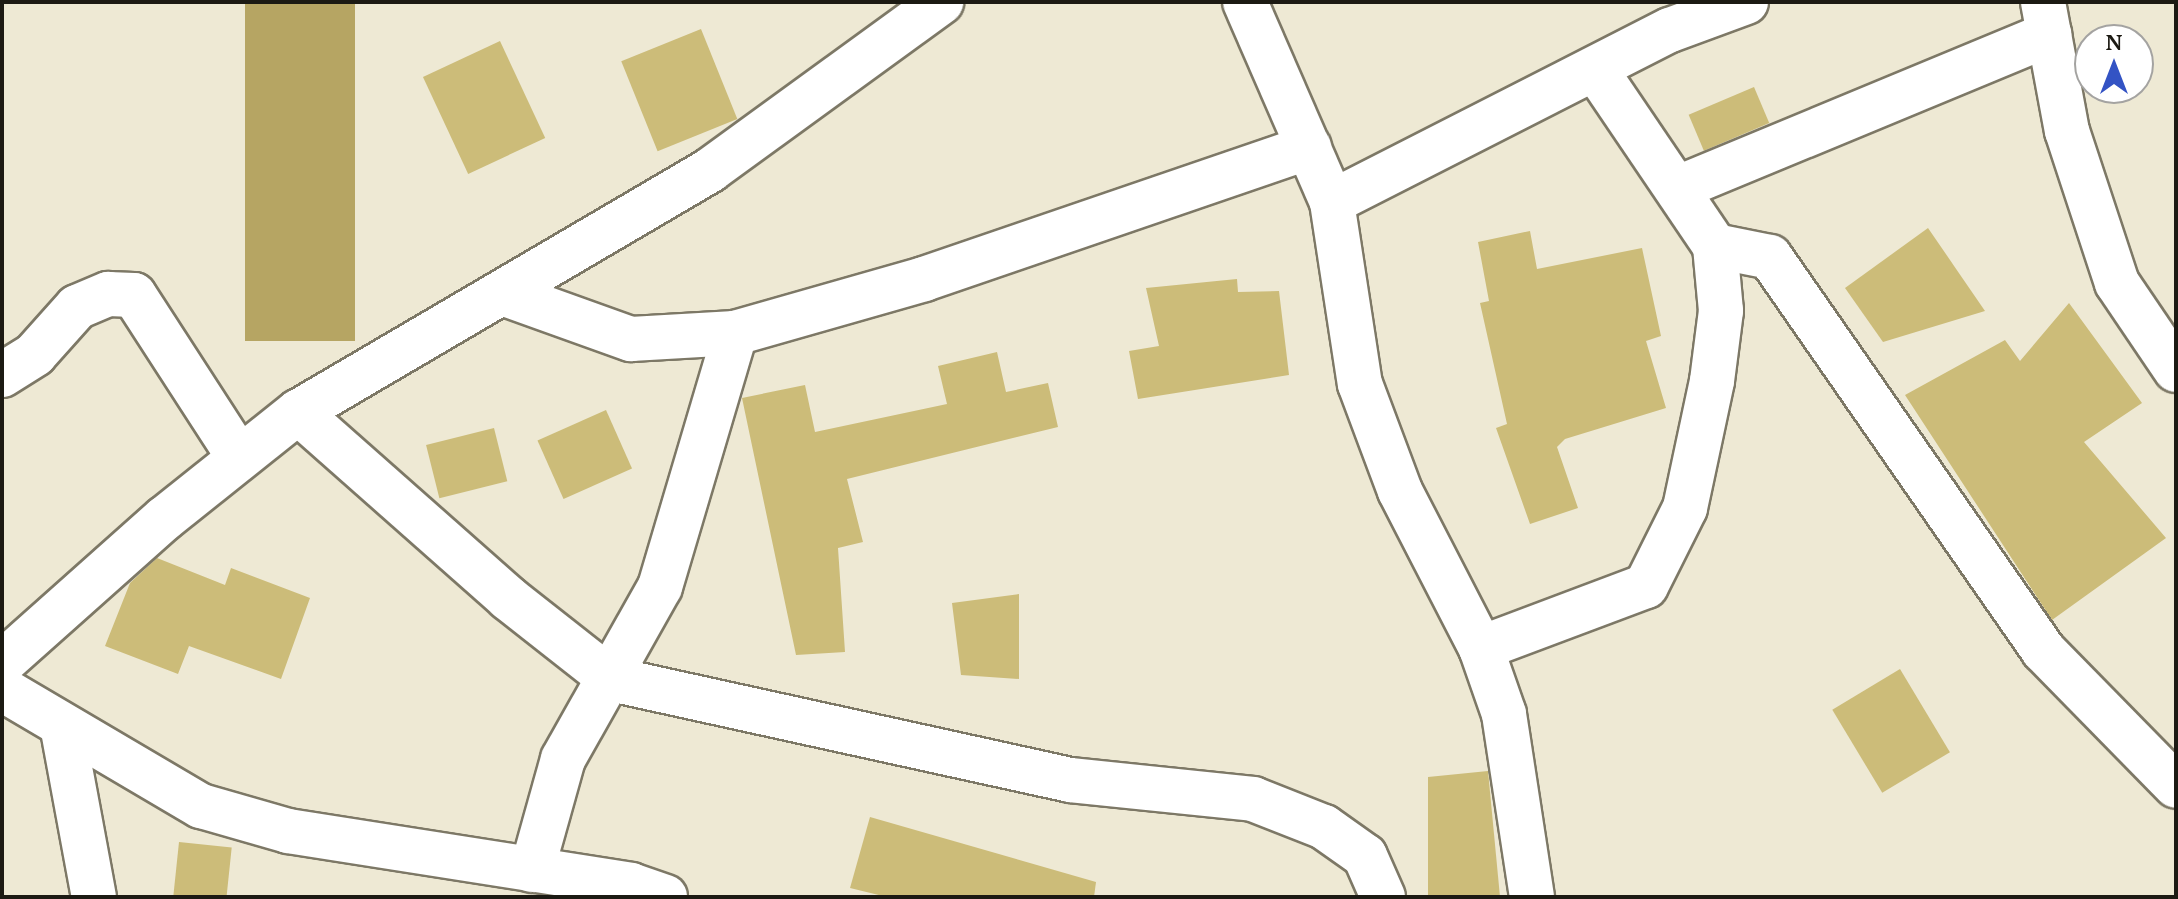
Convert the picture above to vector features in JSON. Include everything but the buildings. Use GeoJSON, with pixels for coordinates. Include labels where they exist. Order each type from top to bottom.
{"type":"FeatureCollection","features":[{"type":"Feature","properties":{"kind":"street"},"geometry":{"type":"LineString","coordinates":[[2,663],[239,457],[298,412],[505,294],[806,107],[941,2]]}},
{"type":"Feature","properties":{"kind":"street"},"geometry":{"type":"LineString","coordinates":[[1245,2],[1332,202],[1360,384],[1400,491],[1481,648],[1518,773],[1532,897]]}},
{"type":"Feature","properties":{"kind":"street"},"geometry":{"type":"LineString","coordinates":[[1332,202],[1670,30],[1746,2]]}},
{"type":"Feature","properties":{"kind":"street"},"geometry":{"type":"LineString","coordinates":[[1678,188],[2046,18],[2067,131],[2117,283],[2176,370]]}},
{"type":"Feature","properties":{"kind":"street"},"geometry":{"type":"LineString","coordinates":[[1481,648],[1633,593],[1670,550],[1712,381],[1721,311],[1715,246],[1596,70]]}},
{"type":"Feature","properties":{"kind":"street"},"geometry":{"type":"LineString","coordinates":[[505,294],[631,339],[735,333],[924,279],[1309,147]]}},
{"type":"Feature","properties":{"kind":"street"},"geometry":{"type":"LineString","coordinates":[[1715,246],[1770,257],[2043,650],[2176,786]]}},
{"type":"Feature","properties":{"kind":"street"},"geometry":{"type":"LineString","coordinates":[[2,375],[35,354],[77,307],[108,294],[134,295],[239,457]]}},
{"type":"Feature","properties":{"kind":"street"},"geometry":{"type":"LineString","coordinates":[[532,870],[563,759],[611,679],[660,587],[735,333]]}},
{"type":"Feature","properties":{"kind":"street"},"geometry":{"type":"LineString","coordinates":[[298,412],[508,598],[611,679],[1070,780],[1253,799],[1324,827],[1365,856],[1383,897]]}},
{"type":"Feature","properties":{"kind":"street"},"geometry":{"type":"LineString","coordinates":[[2,689],[63,730],[201,806],[288,831],[532,870],[665,897]]}},
{"type":"Feature","properties":{"kind":"street"},"geometry":{"type":"LineString","coordinates":[[63,730],[94,897]]}},
{"type":"Feature","properties":{"kind":"shaded area"},"geometry":{"type":"Polygon","coordinates":[[[245,2],[355,2],[355,341],[245,341],[245,2]]]}}]}
